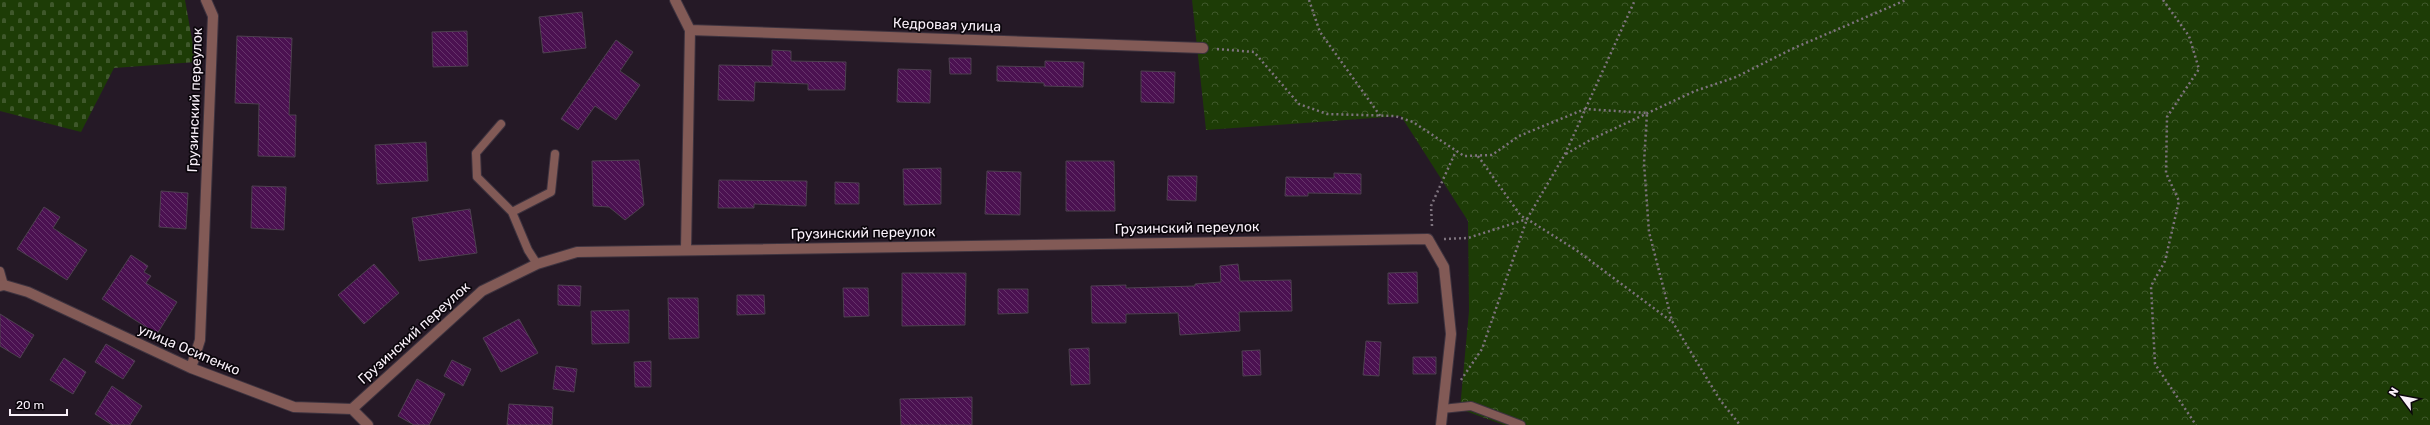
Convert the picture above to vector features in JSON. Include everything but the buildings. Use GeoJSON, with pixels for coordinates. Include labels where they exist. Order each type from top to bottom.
{"type":"FeatureCollection","features":[{"type":"Feature","properties":{"kind":"street","name":"Грузинский переулок"},"geometry":{"type":"LineString","coordinates":[[191,368],[200,340],[213,16],[206,0]]}},
{"type":"Feature","properties":{"kind":"street"},"geometry":{"type":"LineString","coordinates":[[675,0],[690,30],[686,249]]}},
{"type":"Feature","properties":{"kind":"street","name":"Кедровая улица"},"geometry":{"type":"LineString","coordinates":[[690,30],[1203,48]]}},
{"type":"Feature","properties":{"kind":"street","name":"Грузинский переулок"},"geometry":{"type":"LineString","coordinates":[[352,409],[482,291],[538,264],[577,252],[686,249],[1428,239]]}},
{"type":"Feature","properties":{"kind":"street"},"geometry":{"type":"LineString","coordinates":[[1428,239],[1444,268],[1451,334],[1441,425]]}},
{"type":"Feature","properties":{"kind":"street","name":"улица Осипенко"},"geometry":{"type":"LineString","coordinates":[[2,285],[28,292],[191,368],[294,407],[352,409]]}},
{"type":"Feature","properties":{"kind":"street"},"geometry":{"type":"LineString","coordinates":[[352,409],[368,425]]}},
{"type":"Feature","properties":{"kind":"lane"},"geometry":{"type":"LineString","coordinates":[[502,124],[476,153],[477,177],[512,212],[528,250],[538,264]]}},
{"type":"Feature","properties":{"kind":"lane"},"geometry":{"type":"LineString","coordinates":[[512,212],[551,192],[555,154]]}},
{"type":"Feature","properties":{"kind":"lane"},"geometry":{"type":"LineString","coordinates":[[0,271],[2,285]]}},
{"type":"Feature","properties":{"kind":"lane"},"geometry":{"type":"LineString","coordinates":[[1442,409],[1470,406],[1521,425]]}},
{"type":"Feature","properties":{"kind":"path"},"geometry":{"type":"LineString","coordinates":[[1309,0],[1320,32],[1381,117]]}},
{"type":"Feature","properties":{"kind":"path"},"geometry":{"type":"LineString","coordinates":[[1458,385],[1482,349],[1527,219],[1565,154],[1635,0]]}},
{"type":"Feature","properties":{"kind":"path"},"geometry":{"type":"LineString","coordinates":[[1565,154],[1592,139],[1695,91],[1736,77],[1794,48],[1906,0]]}},
{"type":"Feature","properties":{"kind":"path"},"geometry":{"type":"LineString","coordinates":[[2163,0],[2190,36],[2199,69],[2167,117],[2166,173],[2179,201],[2165,261],[2151,286],[2155,364],[2196,425]]}},
{"type":"Feature","properties":{"kind":"path"},"geometry":{"type":"LineString","coordinates":[[1203,48],[1254,52],[1299,104],[1327,114],[1381,117],[1395,116],[1413,122],[1464,156],[1492,155],[1519,136],[1585,109],[1647,113]]}},
{"type":"Feature","properties":{"kind":"path"},"geometry":{"type":"LineString","coordinates":[[1647,113],[1644,163],[1650,232],[1672,321],[1720,400],[1740,425]]}},
{"type":"Feature","properties":{"kind":"path"},"geometry":{"type":"LineString","coordinates":[[1456,151],[1431,206],[1434,221],[1428,239],[1468,238],[1527,219]]}},
{"type":"Feature","properties":{"kind":"path"},"geometry":{"type":"LineString","coordinates":[[1478,155],[1521,216],[1576,250],[1672,321]]}},
{"type":"Feature","properties":{"kind":"green space"},"geometry":{"type":"Polygon","coordinates":[[[0,0],[185,0],[196,62],[114,68],[81,132],[0,111],[0,0]]]}},
{"type":"Feature","properties":{"kind":"green space"},"geometry":{"type":"Polygon","coordinates":[[[1192,0],[2430,0],[2430,425],[1504,425],[1460,409],[1469,311],[1468,221],[1401,116],[1206,130],[1192,0]]]}}]}
